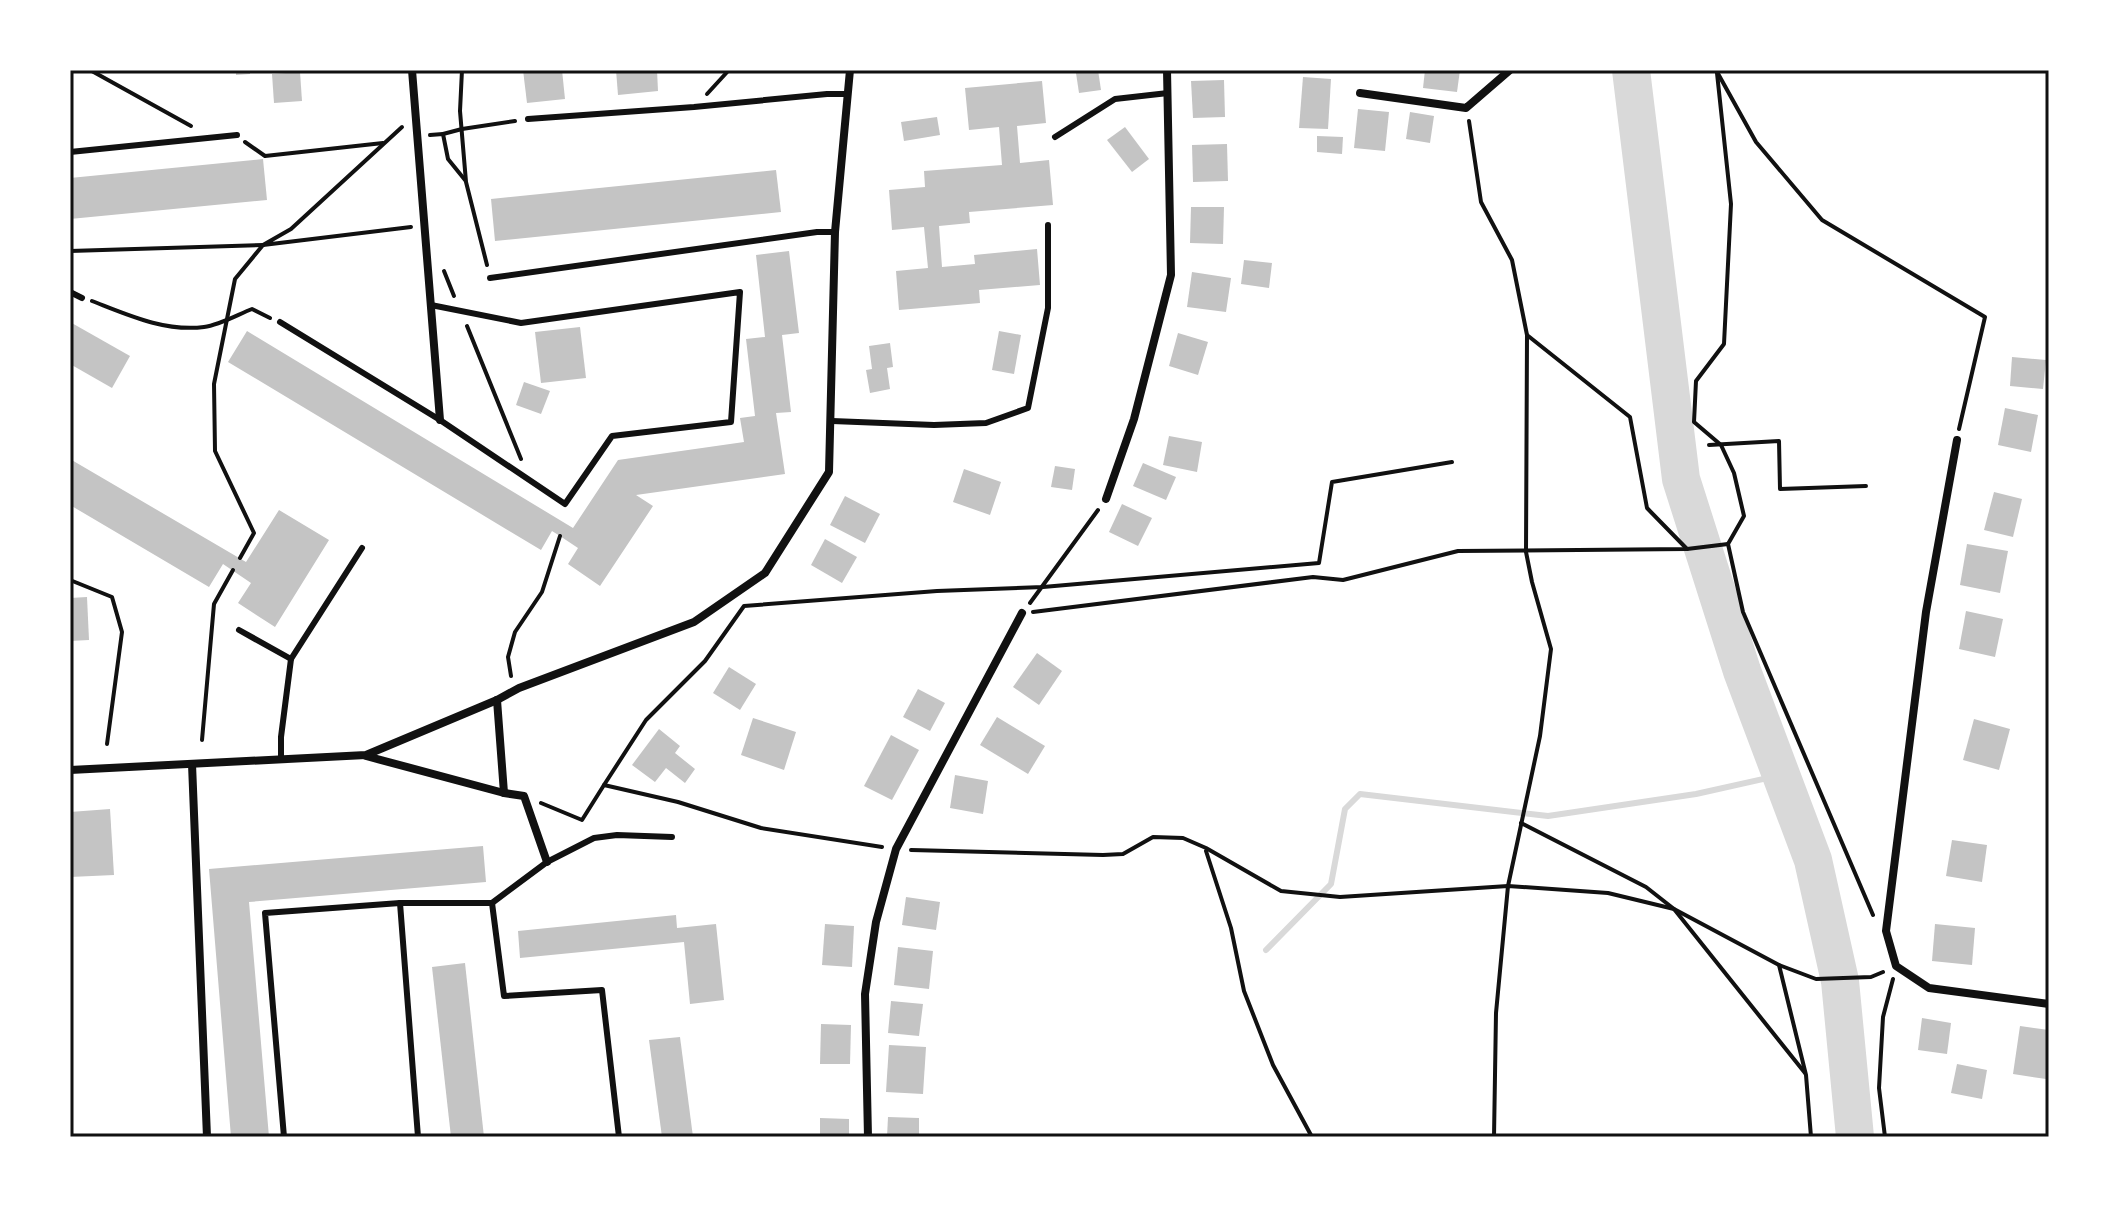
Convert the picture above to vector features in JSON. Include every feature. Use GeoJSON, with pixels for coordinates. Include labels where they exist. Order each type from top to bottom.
{"type":"FeatureCollection","features":[{"type":"Feature","properties":{"kind":"street"},"geometry":{"type":"LineString","coordinates":[[412,70],[440,420]]}},
{"type":"Feature","properties":{"kind":"street"},"geometry":{"type":"LineString","coordinates":[[366,755],[519,688],[694,622],[765,573],[829,472],[835,232],[850,70]]}},
{"type":"Feature","properties":{"kind":"street"},"geometry":{"type":"LineString","coordinates":[[1106,499],[1134,419],[1171,275],[1167,70]]}},
{"type":"Feature","properties":{"kind":"street"},"geometry":{"type":"LineString","coordinates":[[1360,93],[1466,108],[1510,70]]}},
{"type":"Feature","properties":{"kind":"street"},"geometry":{"type":"LineString","coordinates":[[1957,440],[1926,612],[1886,931],[1896,966],[1929,988],[2049,1004]]}},
{"type":"Feature","properties":{"kind":"street"},"geometry":{"type":"LineString","coordinates":[[868,1137],[865,994],[876,922],[896,849],[1022,613]]}},
{"type":"Feature","properties":{"kind":"street"},"geometry":{"type":"LineString","coordinates":[[497,700],[504,793]]}},
{"type":"Feature","properties":{"kind":"street"},"geometry":{"type":"LineString","coordinates":[[70,770],[366,755],[524,796],[547,862]]}},
{"type":"Feature","properties":{"kind":"street"},"geometry":{"type":"LineString","coordinates":[[192,764],[207,1137]]}},
{"type":"Feature","properties":{"kind":"lane"},"geometry":{"type":"LineString","coordinates":[[1055,137],[1115,99],[1168,93]]}},
{"type":"Feature","properties":{"kind":"lane"},"geometry":{"type":"LineString","coordinates":[[528,119],[846,94]]}},
{"type":"Feature","properties":{"kind":"lane"},"geometry":{"type":"LineString","coordinates":[[70,152],[237,135]]}},
{"type":"Feature","properties":{"kind":"lane"},"geometry":{"type":"LineString","coordinates":[[832,421],[934,425],[986,423],[1028,408],[1048,308],[1048,225]]}},
{"type":"Feature","properties":{"kind":"lane"},"geometry":{"type":"LineString","coordinates":[[490,278],[835,232]]}},
{"type":"Feature","properties":{"kind":"lane"},"geometry":{"type":"LineString","coordinates":[[70,292],[82,298]]}},
{"type":"Feature","properties":{"kind":"lane"},"geometry":{"type":"LineString","coordinates":[[280,322],[440,420],[565,504],[612,436],[731,422],[740,292],[521,323],[431,305]]}},
{"type":"Feature","properties":{"kind":"lane"},"geometry":{"type":"LineString","coordinates":[[281,760],[291,659],[362,548]]}},
{"type":"Feature","properties":{"kind":"lane"},"geometry":{"type":"LineString","coordinates":[[239,630],[291,659]]}},
{"type":"Feature","properties":{"kind":"lane"},"geometry":{"type":"LineString","coordinates":[[284,1137],[265,913],[400,903],[492,903],[547,862],[594,838],[617,835],[672,837]]}},
{"type":"Feature","properties":{"kind":"lane"},"geometry":{"type":"LineString","coordinates":[[400,903],[418,1137]]}},
{"type":"Feature","properties":{"kind":"lane"},"geometry":{"type":"LineString","coordinates":[[492,903],[504,996],[602,990],[619,1137]]}},
{"type":"Feature","properties":{"kind":"path"},"geometry":{"type":"LineString","coordinates":[[462,70],[460,111],[466,182],[490,278]]}},
{"type":"Feature","properties":{"kind":"path"},"geometry":{"type":"LineString","coordinates":[[694,107],[729,70]]}},
{"type":"Feature","properties":{"kind":"path"},"geometry":{"type":"LineString","coordinates":[[1716,71],[1756,142],[1822,220],[1985,317],[1957,440]]}},
{"type":"Feature","properties":{"kind":"path"},"geometry":{"type":"LineString","coordinates":[[1716,71],[1731,204],[1724,344],[1696,381],[1694,422],[1721,445],[1734,473],[1744,516],[1728,544],[1743,612],[1877,923]]}},
{"type":"Feature","properties":{"kind":"path"},"geometry":{"type":"LineString","coordinates":[[1466,108],[1481,202],[1512,260],[1527,335],[1526,552],[1551,649],[1540,736],[1508,886],[1496,1013],[1494,1137]]}},
{"type":"Feature","properties":{"kind":"path"},"geometry":{"type":"LineString","coordinates":[[240,558],[254,533],[215,451],[214,384],[235,279],[263,245],[291,229],[416,114]]}},
{"type":"Feature","properties":{"kind":"path"},"geometry":{"type":"LineString","coordinates":[[429,122],[430,135],[528,119]]}},
{"type":"Feature","properties":{"kind":"path"},"geometry":{"type":"LineString","coordinates":[[443,134],[448,159],[466,182]]}},
{"type":"Feature","properties":{"kind":"path"},"geometry":{"type":"LineString","coordinates":[[70,251],[263,245],[425,225]]}},
{"type":"Feature","properties":{"kind":"path"},"geometry":{"type":"LineString","coordinates":[[443,268],[529,480]]}},
{"type":"Feature","properties":{"kind":"path"},"geometry":{"type":"LineString","coordinates":[[82,298],[140,320],[171,326],[205,327],[252,309],[280,322]]}},
{"type":"Feature","properties":{"kind":"path"},"geometry":{"type":"LineString","coordinates":[[1527,335],[1630,417],[1647,508],[1687,549]]}},
{"type":"Feature","properties":{"kind":"path"},"geometry":{"type":"LineString","coordinates":[[1709,445],[1779,441],[1780,489],[1866,486]]}},
{"type":"Feature","properties":{"kind":"path"},"geometry":{"type":"LineString","coordinates":[[524,796],[582,820],[646,720],[705,661],[744,606],[937,591],[1043,587],[1319,563],[1332,482],[1452,462]]}},
{"type":"Feature","properties":{"kind":"path"},"geometry":{"type":"LineString","coordinates":[[1022,613],[1106,499]]}},
{"type":"Feature","properties":{"kind":"path"},"geometry":{"type":"LineString","coordinates":[[511,679],[508,657],[515,632],[542,592],[560,536]]}},
{"type":"Feature","properties":{"kind":"path"},"geometry":{"type":"LineString","coordinates":[[1022,613],[1313,577],[1343,580],[1458,551],[1687,549],[1728,544]]}},
{"type":"Feature","properties":{"kind":"path"},"geometry":{"type":"LineString","coordinates":[[202,740],[214,604],[233,570]]}},
{"type":"Feature","properties":{"kind":"path"},"geometry":{"type":"LineString","coordinates":[[70,580],[112,597],[122,632],[107,744]]}},
{"type":"Feature","properties":{"kind":"path"},"geometry":{"type":"LineString","coordinates":[[604,785],[678,802],[761,828],[896,849],[1123,854],[1153,837],[1183,838],[1281,891],[1340,897],[1508,886],[1608,893],[1674,909],[1806,1075]]}},
{"type":"Feature","properties":{"kind":"path"},"geometry":{"type":"LineString","coordinates":[[1521,823],[1646,887],[1674,909],[1779,965],[1816,979],[1871,977]]}},
{"type":"Feature","properties":{"kind":"path"},"geometry":{"type":"LineString","coordinates":[[1206,848],[1231,928],[1244,991],[1273,1065],[1312,1137]]}},
{"type":"Feature","properties":{"kind":"path"},"geometry":{"type":"LineString","coordinates":[[1779,965],[1806,1075],[1811,1137]]}},
{"type":"Feature","properties":{"kind":"path"},"geometry":{"type":"LineString","coordinates":[[1885,1137],[1879,1088],[1883,1017],[1896,966]]}},
{"type":"Feature","properties":{"kind":"building"},"geometry":{"type":"Polygon","coordinates":[[[236,70],[250,70],[250,74],[236,75],[236,70]]]}},
{"type":"Feature","properties":{"kind":"building"},"geometry":{"type":"Polygon","coordinates":[[[523,70],[562,70],[565,99],[527,103],[523,70]]]}},
{"type":"Feature","properties":{"kind":"building"},"geometry":{"type":"Polygon","coordinates":[[[616,70],[657,70],[658,91],[618,95],[616,70]]]}},
{"type":"Feature","properties":{"kind":"building"},"geometry":{"type":"Polygon","coordinates":[[[1098,70],[1101,90],[1079,93],[1076,73],[1098,70]]]}},
{"type":"Feature","properties":{"kind":"building"},"geometry":{"type":"Polygon","coordinates":[[[1425,70],[1460,70],[1457,92],[1423,88],[1425,70]]]}},
{"type":"Feature","properties":{"kind":"building"},"geometry":{"type":"Polygon","coordinates":[[[300,72],[302,101],[274,103],[272,74],[300,72]]]}},
{"type":"Feature","properties":{"kind":"building"},"geometry":{"type":"Polygon","coordinates":[[[1303,77],[1331,79],[1328,129],[1299,128],[1303,77]]]}},
{"type":"Feature","properties":{"kind":"building"},"geometry":{"type":"Polygon","coordinates":[[[1224,80],[1225,117],[1193,118],[1191,81],[1224,80]]]}},
{"type":"Feature","properties":{"kind":"building"},"geometry":{"type":"Polygon","coordinates":[[[1042,81],[1046,123],[1017,126],[1020,163],[1049,160],[1053,205],[969,212],[970,223],[939,226],[942,267],[975,264],[974,255],[1037,249],[1040,285],[979,290],[980,303],[899,310],[896,271],[928,268],[924,227],[892,230],[889,190],[925,187],[924,171],[1002,165],[999,127],[969,130],[965,88],[1042,81]]]}},
{"type":"Feature","properties":{"kind":"building"},"geometry":{"type":"Polygon","coordinates":[[[1358,109],[1389,112],[1385,151],[1354,148],[1358,109]]]}},
{"type":"Feature","properties":{"kind":"building"},"geometry":{"type":"Polygon","coordinates":[[[1410,112],[1434,116],[1430,143],[1406,139],[1410,112]]]}},
{"type":"Feature","properties":{"kind":"building"},"geometry":{"type":"Polygon","coordinates":[[[937,117],[940,135],[904,141],[901,122],[937,117]]]}},
{"type":"Feature","properties":{"kind":"building"},"geometry":{"type":"Polygon","coordinates":[[[1125,127],[1149,159],[1132,172],[1107,140],[1125,127]]]}},
{"type":"Feature","properties":{"kind":"building"},"geometry":{"type":"Polygon","coordinates":[[[1317,136],[1343,137],[1342,154],[1317,152],[1317,136]]]}},
{"type":"Feature","properties":{"kind":"building"},"geometry":{"type":"Polygon","coordinates":[[[1227,144],[1228,181],[1193,182],[1192,145],[1227,144]]]}},
{"type":"Feature","properties":{"kind":"building"},"geometry":{"type":"Polygon","coordinates":[[[263,159],[267,200],[70,219],[70,178],[263,159]]]}},
{"type":"Feature","properties":{"kind":"building"},"geometry":{"type":"Polygon","coordinates":[[[776,170],[781,212],[495,241],[491,199],[776,170]]]}},
{"type":"Feature","properties":{"kind":"building"},"geometry":{"type":"Polygon","coordinates":[[[1191,207],[1224,207],[1223,244],[1190,243],[1191,207]]]}},
{"type":"Feature","properties":{"kind":"building"},"geometry":{"type":"Polygon","coordinates":[[[789,251],[799,333],[782,335],[791,412],[776,413],[785,474],[636,495],[653,506],[600,586],[568,564],[578,548],[552,531],[541,550],[228,362],[247,331],[573,528],[618,460],[744,442],[740,418],[755,416],[746,339],[765,337],[756,255],[789,251]]]}},
{"type":"Feature","properties":{"kind":"building"},"geometry":{"type":"Polygon","coordinates":[[[1244,260],[1272,263],[1269,288],[1241,284],[1244,260]]]}},
{"type":"Feature","properties":{"kind":"building"},"geometry":{"type":"Polygon","coordinates":[[[1192,272],[1231,278],[1226,312],[1187,307],[1192,272]]]}},
{"type":"Feature","properties":{"kind":"building"},"geometry":{"type":"Polygon","coordinates":[[[70,322],[130,356],[112,388],[70,364],[70,322]]]}},
{"type":"Feature","properties":{"kind":"building"},"geometry":{"type":"Polygon","coordinates":[[[580,327],[586,378],[541,383],[535,332],[580,327]]]}},
{"type":"Feature","properties":{"kind":"building"},"geometry":{"type":"Polygon","coordinates":[[[999,331],[1021,335],[1014,374],[992,370],[999,331]]]}},
{"type":"Feature","properties":{"kind":"building"},"geometry":{"type":"Polygon","coordinates":[[[1178,333],[1208,342],[1198,375],[1169,366],[1178,333]]]}},
{"type":"Feature","properties":{"kind":"building"},"geometry":{"type":"Polygon","coordinates":[[[890,343],[893,367],[887,368],[890,389],[870,393],[866,370],[872,369],[869,346],[890,343]]]}},
{"type":"Feature","properties":{"kind":"building"},"geometry":{"type":"Polygon","coordinates":[[[2012,357],[2046,360],[2043,389],[2010,386],[2012,357]]]}},
{"type":"Feature","properties":{"kind":"building"},"geometry":{"type":"Polygon","coordinates":[[[524,382],[550,391],[541,414],[516,405],[524,382]]]}},
{"type":"Feature","properties":{"kind":"building"},"geometry":{"type":"Polygon","coordinates":[[[2005,408],[2038,415],[2031,452],[1998,445],[2005,408]]]}},
{"type":"Feature","properties":{"kind":"building"},"geometry":{"type":"Polygon","coordinates":[[[1169,436],[1202,442],[1197,472],[1163,465],[1169,436]]]}},
{"type":"Feature","properties":{"kind":"building"},"geometry":{"type":"Polygon","coordinates":[[[70,459],[246,562],[279,510],[329,540],[275,627],[238,603],[251,583],[223,564],[209,587],[70,505],[70,459]]]}},
{"type":"Feature","properties":{"kind":"building"},"geometry":{"type":"Polygon","coordinates":[[[1143,463],[1176,477],[1166,500],[1133,486],[1143,463]]]}},
{"type":"Feature","properties":{"kind":"building"},"geometry":{"type":"Polygon","coordinates":[[[1055,466],[1075,469],[1072,490],[1051,487],[1055,466]]]}},
{"type":"Feature","properties":{"kind":"building"},"geometry":{"type":"Polygon","coordinates":[[[964,469],[1001,482],[990,515],[953,502],[964,469]]]}},
{"type":"Feature","properties":{"kind":"building"},"geometry":{"type":"Polygon","coordinates":[[[1994,492],[2022,499],[2013,537],[1984,530],[1994,492]]]}},
{"type":"Feature","properties":{"kind":"building"},"geometry":{"type":"Polygon","coordinates":[[[845,496],[880,514],[865,543],[830,525],[845,496]]]}},
{"type":"Feature","properties":{"kind":"building"},"geometry":{"type":"Polygon","coordinates":[[[1122,504],[1152,518],[1138,546],[1109,532],[1122,504]]]}},
{"type":"Feature","properties":{"kind":"building"},"geometry":{"type":"Polygon","coordinates":[[[825,539],[857,557],[842,583],[811,565],[825,539]]]}},
{"type":"Feature","properties":{"kind":"building"},"geometry":{"type":"Polygon","coordinates":[[[1967,544],[2008,551],[2000,593],[1960,585],[1967,544]]]}},
{"type":"Feature","properties":{"kind":"building"},"geometry":{"type":"Polygon","coordinates":[[[87,597],[89,640],[70,641],[70,598],[87,597]]]}},
{"type":"Feature","properties":{"kind":"building"},"geometry":{"type":"Polygon","coordinates":[[[1966,611],[2003,619],[1995,657],[1959,649],[1966,611]]]}},
{"type":"Feature","properties":{"kind":"building"},"geometry":{"type":"Polygon","coordinates":[[[1037,653],[1062,671],[1039,705],[1013,687],[1037,653]]]}},
{"type":"Feature","properties":{"kind":"building"},"geometry":{"type":"Polygon","coordinates":[[[729,667],[756,684],[740,710],[713,693],[729,667]]]}},
{"type":"Feature","properties":{"kind":"building"},"geometry":{"type":"Polygon","coordinates":[[[918,689],[945,703],[930,731],[903,717],[918,689]]]}},
{"type":"Feature","properties":{"kind":"building"},"geometry":{"type":"Polygon","coordinates":[[[997,717],[1045,746],[1028,774],[980,745],[997,717]]]}},
{"type":"Feature","properties":{"kind":"building"},"geometry":{"type":"Polygon","coordinates":[[[753,718],[796,732],[784,770],[741,755],[753,718]]]}},
{"type":"Feature","properties":{"kind":"building"},"geometry":{"type":"Polygon","coordinates":[[[1974,719],[2010,729],[1999,770],[1963,760],[1974,719]]]}},
{"type":"Feature","properties":{"kind":"building"},"geometry":{"type":"Polygon","coordinates":[[[659,729],[680,746],[675,753],[695,769],[685,783],[666,768],[655,782],[632,765],[659,729]]]}},
{"type":"Feature","properties":{"kind":"building"},"geometry":{"type":"Polygon","coordinates":[[[891,735],[919,750],[892,800],[864,786],[891,735]]]}},
{"type":"Feature","properties":{"kind":"building"},"geometry":{"type":"Polygon","coordinates":[[[955,775],[988,781],[983,814],[950,808],[955,775]]]}},
{"type":"Feature","properties":{"kind":"building"},"geometry":{"type":"Polygon","coordinates":[[[110,809],[114,875],[70,877],[70,812],[110,809]]]}},
{"type":"Feature","properties":{"kind":"building"},"geometry":{"type":"Polygon","coordinates":[[[1952,840],[1987,845],[1982,882],[1946,876],[1952,840]]]}},
{"type":"Feature","properties":{"kind":"building"},"geometry":{"type":"Polygon","coordinates":[[[483,846],[486,882],[249,902],[269,1137],[231,1137],[209,869],[483,846]]]}},
{"type":"Feature","properties":{"kind":"building"},"geometry":{"type":"Polygon","coordinates":[[[906,897],[940,902],[936,930],[902,925],[906,897]]]}},
{"type":"Feature","properties":{"kind":"building"},"geometry":{"type":"Polygon","coordinates":[[[676,915],[677,928],[716,924],[724,1000],[690,1004],[684,942],[520,958],[518,931],[676,915]]]}},
{"type":"Feature","properties":{"kind":"building"},"geometry":{"type":"Polygon","coordinates":[[[825,924],[854,926],[852,967],[822,965],[825,924]]]}},
{"type":"Feature","properties":{"kind":"building"},"geometry":{"type":"Polygon","coordinates":[[[1935,924],[1975,928],[1972,965],[1932,961],[1935,924]]]}},
{"type":"Feature","properties":{"kind":"building"},"geometry":{"type":"Polygon","coordinates":[[[898,947],[933,951],[929,989],[894,985],[898,947]]]}},
{"type":"Feature","properties":{"kind":"building"},"geometry":{"type":"Polygon","coordinates":[[[465,963],[484,1137],[451,1137],[432,967],[465,963]]]}},
{"type":"Feature","properties":{"kind":"building"},"geometry":{"type":"Polygon","coordinates":[[[891,1001],[923,1004],[919,1036],[888,1033],[891,1001]]]}},
{"type":"Feature","properties":{"kind":"building"},"geometry":{"type":"Polygon","coordinates":[[[1922,1018],[1951,1023],[1947,1054],[1918,1050],[1922,1018]]]}},
{"type":"Feature","properties":{"kind":"building"},"geometry":{"type":"Polygon","coordinates":[[[821,1024],[851,1025],[850,1064],[820,1064],[821,1024]]]}},
{"type":"Feature","properties":{"kind":"building"},"geometry":{"type":"Polygon","coordinates":[[[2020,1026],[2049,1030],[2046,1079],[2013,1074],[2020,1026]]]}},
{"type":"Feature","properties":{"kind":"building"},"geometry":{"type":"Polygon","coordinates":[[[680,1037],[693,1137],[662,1137],[649,1040],[680,1037]]]}},
{"type":"Feature","properties":{"kind":"building"},"geometry":{"type":"Polygon","coordinates":[[[889,1045],[926,1047],[923,1094],[886,1092],[889,1045]]]}},
{"type":"Feature","properties":{"kind":"building"},"geometry":{"type":"Polygon","coordinates":[[[1957,1064],[1987,1070],[1982,1099],[1951,1093],[1957,1064]]]}},
{"type":"Feature","properties":{"kind":"building"},"geometry":{"type":"Polygon","coordinates":[[[888,1117],[919,1118],[919,1137],[887,1137],[888,1117]]]}},
{"type":"Feature","properties":{"kind":"building"},"geometry":{"type":"Polygon","coordinates":[[[820,1118],[849,1119],[849,1137],[820,1137],[820,1118]]]}},
{"type":"Feature","properties":{"kind":"waterway"},"geometry":{"type":"LineString","coordinates":[[1631,70],[1681,479],[1742,671],[1813,860],[1840,981],[1855,1137]]}},
{"type":"Feature","properties":{"kind":"waterway"},"geometry":{"type":"LineString","coordinates":[[1266,950],[1331,884],[1345,809],[1360,794],[1548,816],[1696,794],[1781,775]]}}]}
